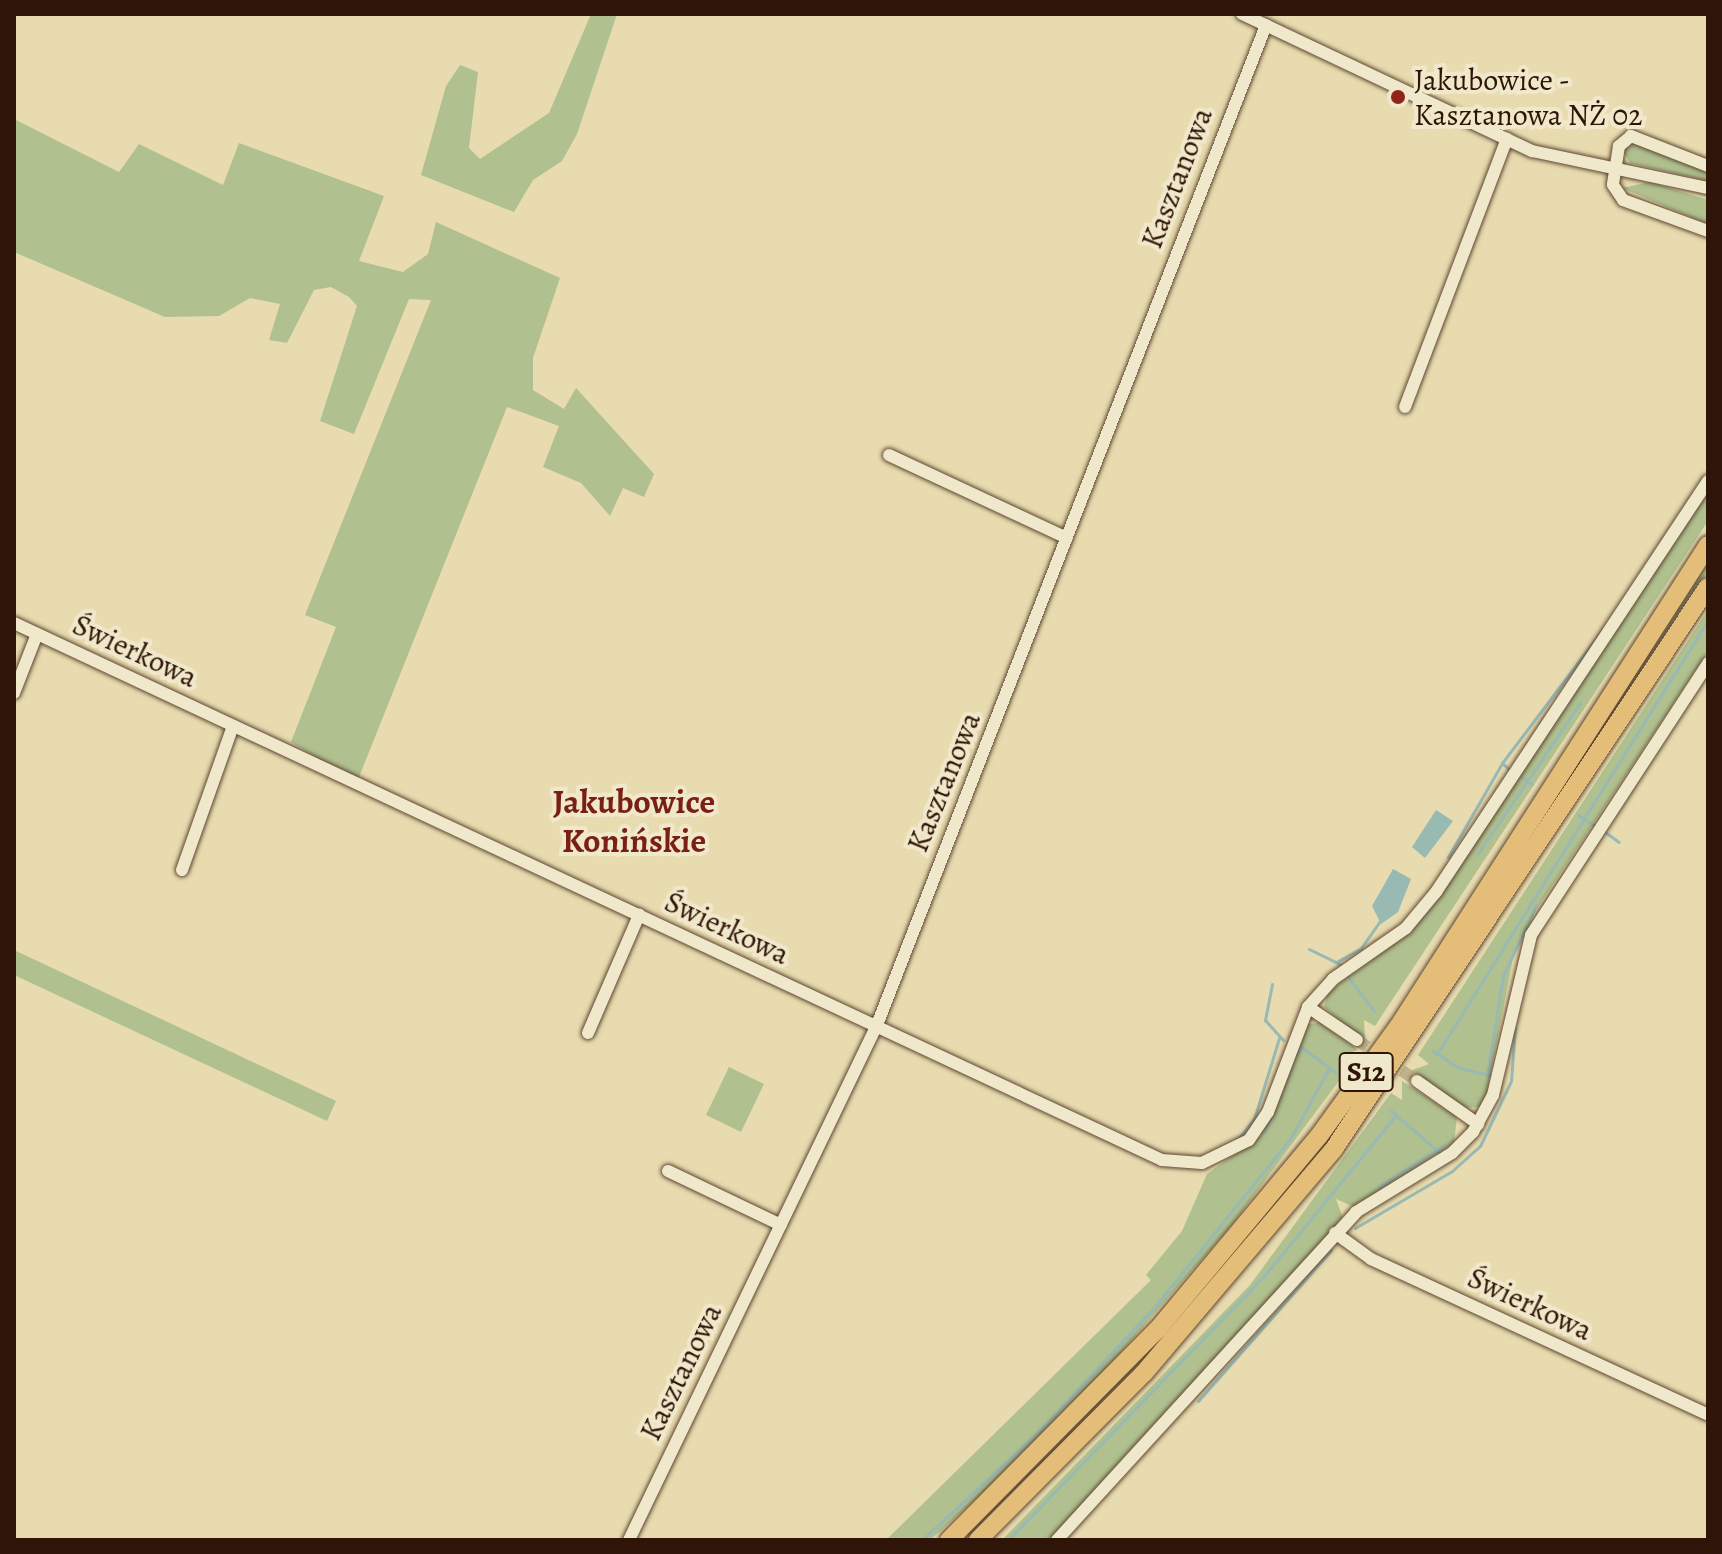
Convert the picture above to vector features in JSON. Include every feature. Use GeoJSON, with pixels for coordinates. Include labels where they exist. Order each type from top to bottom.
{"type":"FeatureCollection","features":[{"type":"Feature","properties":{"kind":"highway","name":"S12"},"geometry":{"type":"LineString","coordinates":[[949,1540],[1158,1329],[1319,1136],[1708,545]]}},
{"type":"Feature","properties":{"kind":"highway","name":"S12"},"geometry":{"type":"LineString","coordinates":[[978,1540],[1144,1373],[1341,1140],[1708,587]]}},
{"type":"Feature","properties":{"kind":"street"},"geometry":{"type":"LineString","coordinates":[[1242,14],[1507,139],[1708,188]]}},
{"type":"Feature","properties":{"kind":"street","name":"Kasztanowa"},"geometry":{"type":"LineString","coordinates":[[629,1540],[877,1025],[1266,25]]}},
{"type":"Feature","properties":{"kind":"street"},"geometry":{"type":"LineString","coordinates":[[1708,166],[1631,136],[1619,146],[1615,166],[1618,198],[1708,231]]}},
{"type":"Feature","properties":{"kind":"street"},"geometry":{"type":"LineString","coordinates":[[1405,407],[1507,139]]}},
{"type":"Feature","properties":{"kind":"street"},"geometry":{"type":"LineString","coordinates":[[889,455],[1067,538]]}},
{"type":"Feature","properties":{"kind":"street"},"geometry":{"type":"LineString","coordinates":[[1357,1040],[1308,1007],[1333,979],[1406,928],[1436,892],[1708,481]]}},
{"type":"Feature","properties":{"kind":"street","name":"Świerkowa"},"geometry":{"type":"LineString","coordinates":[[14,623],[1141,1151],[1202,1163],[1238,1149],[1260,1127],[1308,1007]]}},
{"type":"Feature","properties":{"kind":"street"},"geometry":{"type":"LineString","coordinates":[[14,693],[37,634]]}},
{"type":"Feature","properties":{"kind":"street"},"geometry":{"type":"LineString","coordinates":[[1057,1540],[1335,1233],[1367,1203],[1452,1153],[1478,1124],[1497,1081],[1531,935],[1708,663]]}},
{"type":"Feature","properties":{"kind":"street"},"geometry":{"type":"LineString","coordinates":[[182,870],[233,726]]}},
{"type":"Feature","properties":{"kind":"street"},"geometry":{"type":"LineString","coordinates":[[588,1033],[639,915]]}},
{"type":"Feature","properties":{"kind":"street"},"geometry":{"type":"LineString","coordinates":[[1417,1081],[1478,1124]]}},
{"type":"Feature","properties":{"kind":"street"},"geometry":{"type":"LineString","coordinates":[[668,1171],[781,1225]]}},
{"type":"Feature","properties":{"kind":"street","name":"Świerkowa"},"geometry":{"type":"LineString","coordinates":[[1335,1233],[1371,1259],[1708,1415]]}},
{"type":"Feature","properties":{"kind":"green space"},"geometry":{"type":"Polygon","coordinates":[[[591,14],[617,14],[577,134],[562,161],[533,180],[514,212],[421,175],[446,86],[460,65],[478,72],[469,148],[480,159],[549,113],[591,14]]]}},
{"type":"Feature","properties":{"kind":"green space"},"geometry":{"type":"Polygon","coordinates":[[[14,119],[119,172],[139,144],[223,185],[239,143],[384,196],[359,261],[403,272],[428,254],[436,222],[560,278],[533,358],[533,390],[564,409],[576,388],[654,474],[644,497],[623,488],[610,516],[581,483],[543,467],[559,426],[507,407],[357,782],[291,742],[336,627],[305,615],[431,300],[409,299],[354,434],[320,421],[357,306],[349,297],[331,287],[314,290],[287,343],[269,340],[280,304],[250,298],[219,316],[165,317],[14,252],[14,119]]]}},
{"type":"Feature","properties":{"kind":"green space"},"geometry":{"type":"Polygon","coordinates":[[[1637,141],[1708,170],[1708,181],[1630,163],[1623,151],[1637,141]]]}},
{"type":"Feature","properties":{"kind":"green space"},"geometry":{"type":"Polygon","coordinates":[[[1650,182],[1708,200],[1708,224],[1622,188],[1650,182]]]}},
{"type":"Feature","properties":{"kind":"green space"},"geometry":{"type":"Polygon","coordinates":[[[1708,492],[1708,521],[1375,1026],[1364,1020],[1365,1038],[1358,1036],[1324,1007],[1328,992],[1396,942],[1521,772],[1708,492]]]}},
{"type":"Feature","properties":{"kind":"green space"},"geometry":{"type":"Polygon","coordinates":[[[1708,558],[1708,572],[1338,1130],[1209,1292],[1035,1477],[968,1540],[958,1540],[1152,1346],[1261,1219],[1708,558]]]}},
{"type":"Feature","properties":{"kind":"green space"},"geometry":{"type":"Polygon","coordinates":[[[1708,610],[1708,651],[1534,913],[1513,958],[1487,1092],[1479,1107],[1463,1108],[1410,1071],[1429,1064],[1418,1055],[1708,610]]]}},
{"type":"Feature","properties":{"kind":"green space"},"geometry":{"type":"Polygon","coordinates":[[[14,950],[336,1101],[327,1121],[14,975],[14,950]]]}},
{"type":"Feature","properties":{"kind":"green space"},"geometry":{"type":"Polygon","coordinates":[[[1320,1023],[1358,1050],[1338,1056],[1350,1066],[1231,1226],[1090,1387],[994,1483],[930,1540],[886,1540],[1151,1280],[1146,1275],[1182,1231],[1207,1174],[1260,1136],[1307,1024],[1320,1023]]]}},
{"type":"Feature","properties":{"kind":"green space"},"geometry":{"type":"Polygon","coordinates":[[[729,1067],[764,1084],[741,1132],[706,1115],[729,1067]]]}},
{"type":"Feature","properties":{"kind":"green space"},"geometry":{"type":"Polygon","coordinates":[[[1402,1081],[1457,1117],[1454,1143],[1354,1207],[1336,1199],[1343,1218],[1085,1506],[1049,1540],[1002,1540],[1250,1285],[1391,1093],[1402,1100],[1402,1081]]]}},
{"type":"Feature","properties":{"kind":"water"},"geometry":{"type":"Polygon","coordinates":[[[1436,810],[1453,821],[1425,858],[1412,847],[1436,810]]]}},
{"type":"Feature","properties":{"kind":"water"},"geometry":{"type":"Polygon","coordinates":[[[1393,869],[1411,879],[1398,912],[1381,924],[1372,906],[1393,869]]]}},
{"type":"Feature","properties":{"kind":"waterway"},"geometry":{"type":"LineString","coordinates":[[1437,1054],[1708,620]]}},
{"type":"Feature","properties":{"kind":"waterway"},"geometry":{"type":"LineString","coordinates":[[1448,857],[1502,763],[1603,629]]}},
{"type":"Feature","properties":{"kind":"waterway"},"geometry":{"type":"LineString","coordinates":[[1477,855],[1580,703]]}},
{"type":"Feature","properties":{"kind":"waterway"},"geometry":{"type":"LineString","coordinates":[[1502,763],[1509,769]]}},
{"type":"Feature","properties":{"kind":"waterway"},"geometry":{"type":"LineString","coordinates":[[1521,777],[1532,784]]}},
{"type":"Feature","properties":{"kind":"waterway"},"geometry":{"type":"LineString","coordinates":[[1578,815],[1598,828]]}},
{"type":"Feature","properties":{"kind":"waterway"},"geometry":{"type":"LineString","coordinates":[[1605,832],[1619,842]]}},
{"type":"Feature","properties":{"kind":"waterway"},"geometry":{"type":"LineString","coordinates":[[1487,1075],[1503,976],[1536,905]]}},
{"type":"Feature","properties":{"kind":"waterway"},"geometry":{"type":"LineString","coordinates":[[1338,961],[1361,948],[1379,922]]}},
{"type":"Feature","properties":{"kind":"waterway"},"geometry":{"type":"LineString","coordinates":[[1309,949],[1340,964]]}},
{"type":"Feature","properties":{"kind":"waterway"},"geometry":{"type":"LineString","coordinates":[[1348,977],[1374,1011]]}},
{"type":"Feature","properties":{"kind":"waterway"},"geometry":{"type":"LineString","coordinates":[[1272,984],[1265,1020],[1283,1040]]}},
{"type":"Feature","properties":{"kind":"waterway"},"geometry":{"type":"LineString","coordinates":[[1355,1228],[1452,1171],[1480,1146],[1511,1081],[1515,1028]]}},
{"type":"Feature","properties":{"kind":"waterway"},"geometry":{"type":"LineString","coordinates":[[1237,1140],[1254,1119],[1279,1038]]}},
{"type":"Feature","properties":{"kind":"waterway"},"geometry":{"type":"LineString","coordinates":[[1300,1046],[1335,1072]]}},
{"type":"Feature","properties":{"kind":"waterway"},"geometry":{"type":"LineString","coordinates":[[1294,1057],[1302,1048]]}},
{"type":"Feature","properties":{"kind":"waterway"},"geometry":{"type":"LineString","coordinates":[[1433,1051],[1459,1068],[1490,1075]]}},
{"type":"Feature","properties":{"kind":"waterway"},"geometry":{"type":"LineString","coordinates":[[1265,1131],[1291,1068]]}},
{"type":"Feature","properties":{"kind":"waterway"},"geometry":{"type":"LineString","coordinates":[[922,1540],[1039,1431],[1156,1305],[1290,1139],[1329,1068]]}},
{"type":"Feature","properties":{"kind":"waterway"},"geometry":{"type":"LineString","coordinates":[[1390,1110],[1439,1152]]}},
{"type":"Feature","properties":{"kind":"waterway"},"geometry":{"type":"LineString","coordinates":[[1008,1540],[1265,1275],[1396,1115]]}},
{"type":"Feature","properties":{"kind":"waterway"},"geometry":{"type":"LineString","coordinates":[[1379,1186],[1444,1145]]}},
{"type":"Feature","properties":{"kind":"waterway"},"geometry":{"type":"LineString","coordinates":[[1198,1401],[1331,1250]]}},
{"type":"Feature","properties":{"kind":"tunnel"},"geometry":{"type":"LineString","coordinates":[[1357,1040],[1417,1081]]}},
{"type":"Feature","properties":{"kind":"place","name":"Jakubowice - Kasztanowa NŻ 02"},"geometry":{"type":"Point","coordinates":[1398,97]}},
{"type":"Feature","properties":{"kind":"district","name":"Jakubowice Konińskie"},"geometry":{"type":"Point","coordinates":[634,820]}}]}
